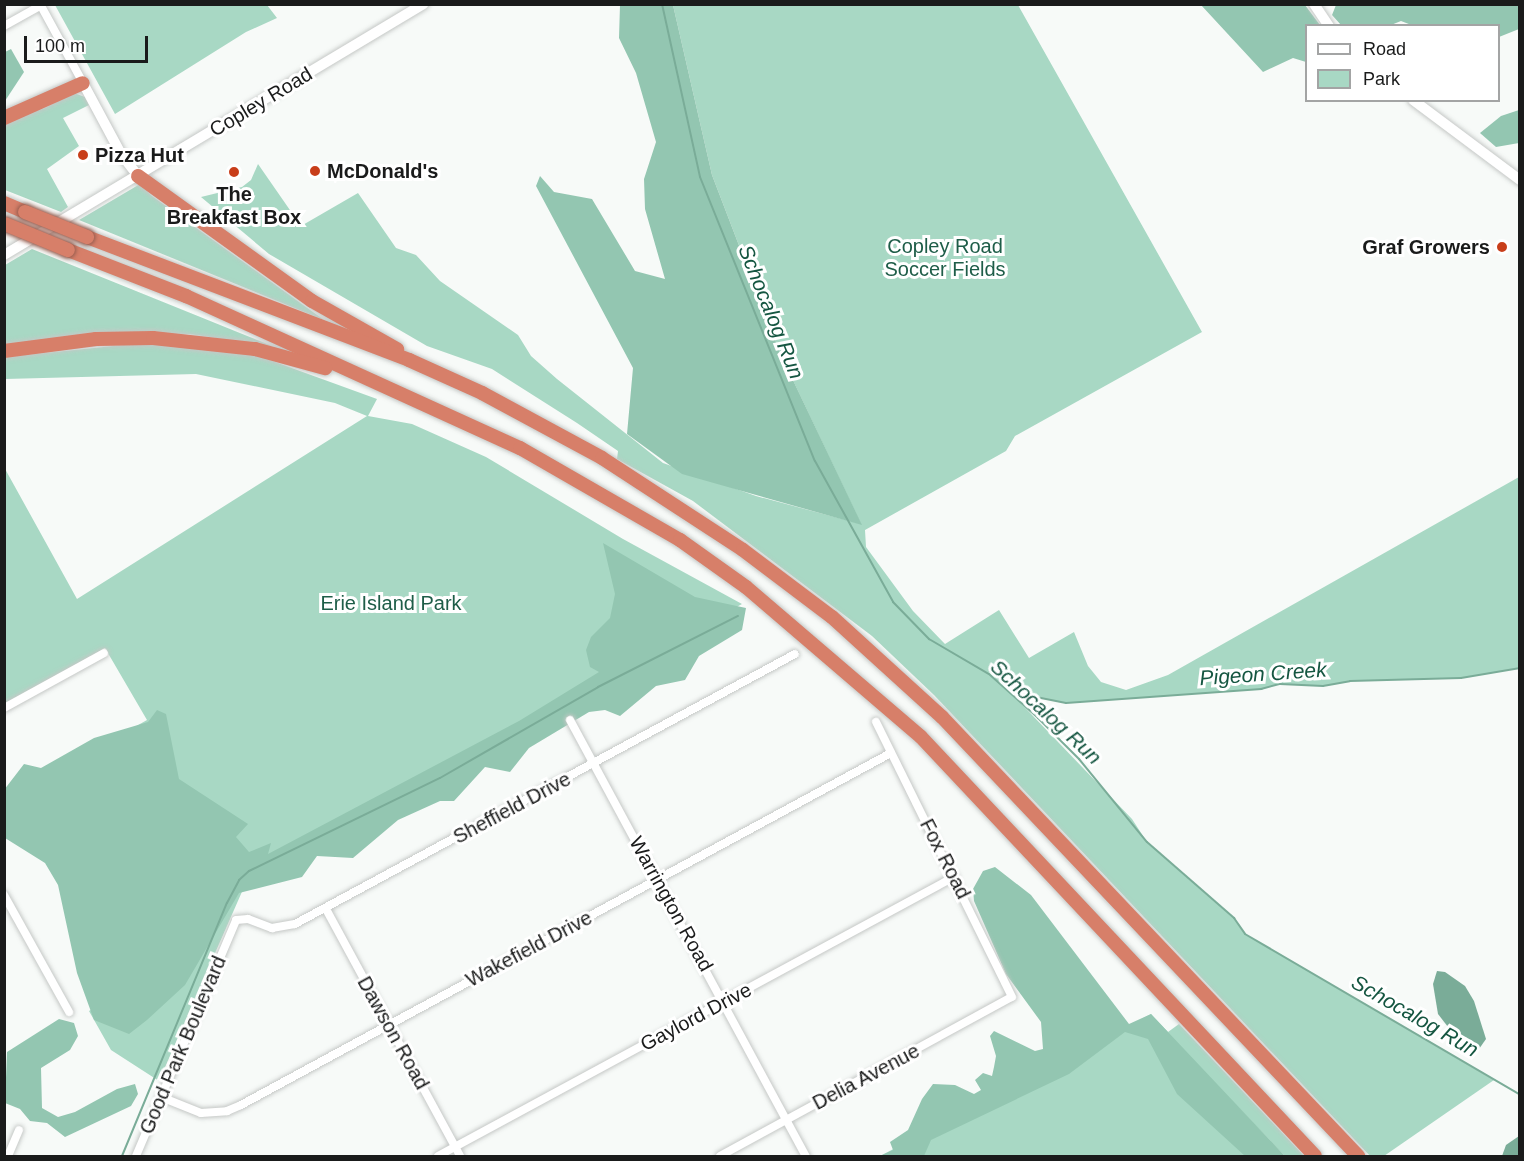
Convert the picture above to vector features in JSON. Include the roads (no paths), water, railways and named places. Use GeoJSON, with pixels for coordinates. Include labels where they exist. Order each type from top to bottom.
{"type":"FeatureCollection","features":[{"type":"Feature","properties":{"kind":"highway"},"geometry":{"type":"LineString","coordinates":[[4,117],[83,83]]}},
{"type":"Feature","properties":{"kind":"highway"},"geometry":{"type":"LineString","coordinates":[[138,176],[312,301],[446,376],[577,444],[635,478],[743,550],[832,617],[980,756],[1358,1156]]}},
{"type":"Feature","properties":{"kind":"highway"},"geometry":{"type":"LineString","coordinates":[[4,203],[446,376]]}},
{"type":"Feature","properties":{"kind":"highway"},"geometry":{"type":"LineString","coordinates":[[5,224],[196,300],[520,448],[680,540],[746,587],[833,659],[928,744],[1316,1156]]}},
{"type":"Feature","properties":{"kind":"highway"},"geometry":{"type":"LineString","coordinates":[[4,351],[117,338],[214,342],[314,363],[457,420]]}},
{"type":"Feature","properties":{"kind":"main road","name":"Copley Road"},"geometry":{"type":"LineString","coordinates":[[4,255],[424,4]]}},
{"type":"Feature","properties":{"kind":"main road"},"geometry":{"type":"LineString","coordinates":[[1314,4],[1328,24]]}},
{"type":"Feature","properties":{"kind":"main road"},"geometry":{"type":"LineString","coordinates":[[83,83],[120,154],[138,176]]}},
{"type":"Feature","properties":{"kind":"main road"},"geometry":{"type":"LineString","coordinates":[[1416,102],[1520,180]]}},
{"type":"Feature","properties":{"kind":"street"},"geometry":{"type":"LineString","coordinates":[[4,26],[40,5],[83,83]]}},
{"type":"Feature","properties":{"kind":"street"},"geometry":{"type":"LineString","coordinates":[[4,708],[104,653]]}},
{"type":"Feature","properties":{"kind":"street","name":"Sheffield Drive"},"geometry":{"type":"LineString","coordinates":[[229,934],[241,918],[272,928],[283,927],[326,909],[795,654]]}},
{"type":"Feature","properties":{"kind":"street","name":"Warrington Road"},"geometry":{"type":"LineString","coordinates":[[570,720],[806,1156]]}},
{"type":"Feature","properties":{"kind":"street","name":"Fox Road"},"geometry":{"type":"LineString","coordinates":[[876,722],[1012,997]]}},
{"type":"Feature","properties":{"kind":"street","name":"Wakefield Drive"},"geometry":{"type":"LineString","coordinates":[[161,1097],[201,1113],[227,1111],[891,753]]}},
{"type":"Feature","properties":{"kind":"street","name":"Gaylord Drive"},"geometry":{"type":"LineString","coordinates":[[438,1156],[954,877]]}},
{"type":"Feature","properties":{"kind":"street"},"geometry":{"type":"LineString","coordinates":[[4,895],[69,1012]]}},
{"type":"Feature","properties":{"kind":"street","name":"Dawson Road"},"geometry":{"type":"LineString","coordinates":[[326,909],[460,1156]]}},
{"type":"Feature","properties":{"kind":"street","name":"Good Park Boulevard"},"geometry":{"type":"LineString","coordinates":[[136,1156],[229,934]]}},
{"type":"Feature","properties":{"kind":"street","name":"Delia Avenue"},"geometry":{"type":"LineString","coordinates":[[720,1156],[1012,997]]}},
{"type":"Feature","properties":{"kind":"street"},"geometry":{"type":"LineString","coordinates":[[8,1156],[20,1130]]}},
{"type":"Feature","properties":{"kind":"waterway","name":"Schocalog Run"},"geometry":{"type":"LineString","coordinates":[[662,4],[700,177],[815,461],[893,602],[929,639],[989,674],[1038,718],[1079,759],[1147,842],[1234,918],[1245,934],[1520,1095]]}},
{"type":"Feature","properties":{"kind":"waterway"},"geometry":{"type":"LineString","coordinates":[[122,1156],[227,903],[239,880],[249,871],[440,778],[598,687],[738,616]]}},
{"type":"Feature","properties":{"kind":"waterway","name":"Pigeon Creek"},"geometry":{"type":"LineString","coordinates":[[1011,692],[1066,703],[1261,689],[1280,684],[1323,686],[1350,681],[1461,678],[1520,668]]}},
{"type":"Feature","properties":{"kind":"place","name":"Pizza Hut"},"geometry":{"type":"Point","coordinates":[83,155]}},
{"type":"Feature","properties":{"kind":"place","name":"McDonald's"},"geometry":{"type":"Point","coordinates":[315,171]}},
{"type":"Feature","properties":{"kind":"place","name":"The Breakfast Box"},"geometry":{"type":"Point","coordinates":[234,172]}},
{"type":"Feature","properties":{"kind":"place","name":"Graf Growers"},"geometry":{"type":"Point","coordinates":[1502,247]}},
{"type":"Feature","properties":{"kind":"park label","name":"Copley Road Soccer Fields"},"geometry":{"type":"Point","coordinates":[945,258]}},
{"type":"Feature","properties":{"kind":"park label","name":"Erie Island Park"},"geometry":{"type":"Point","coordinates":[391,603]}}]}
